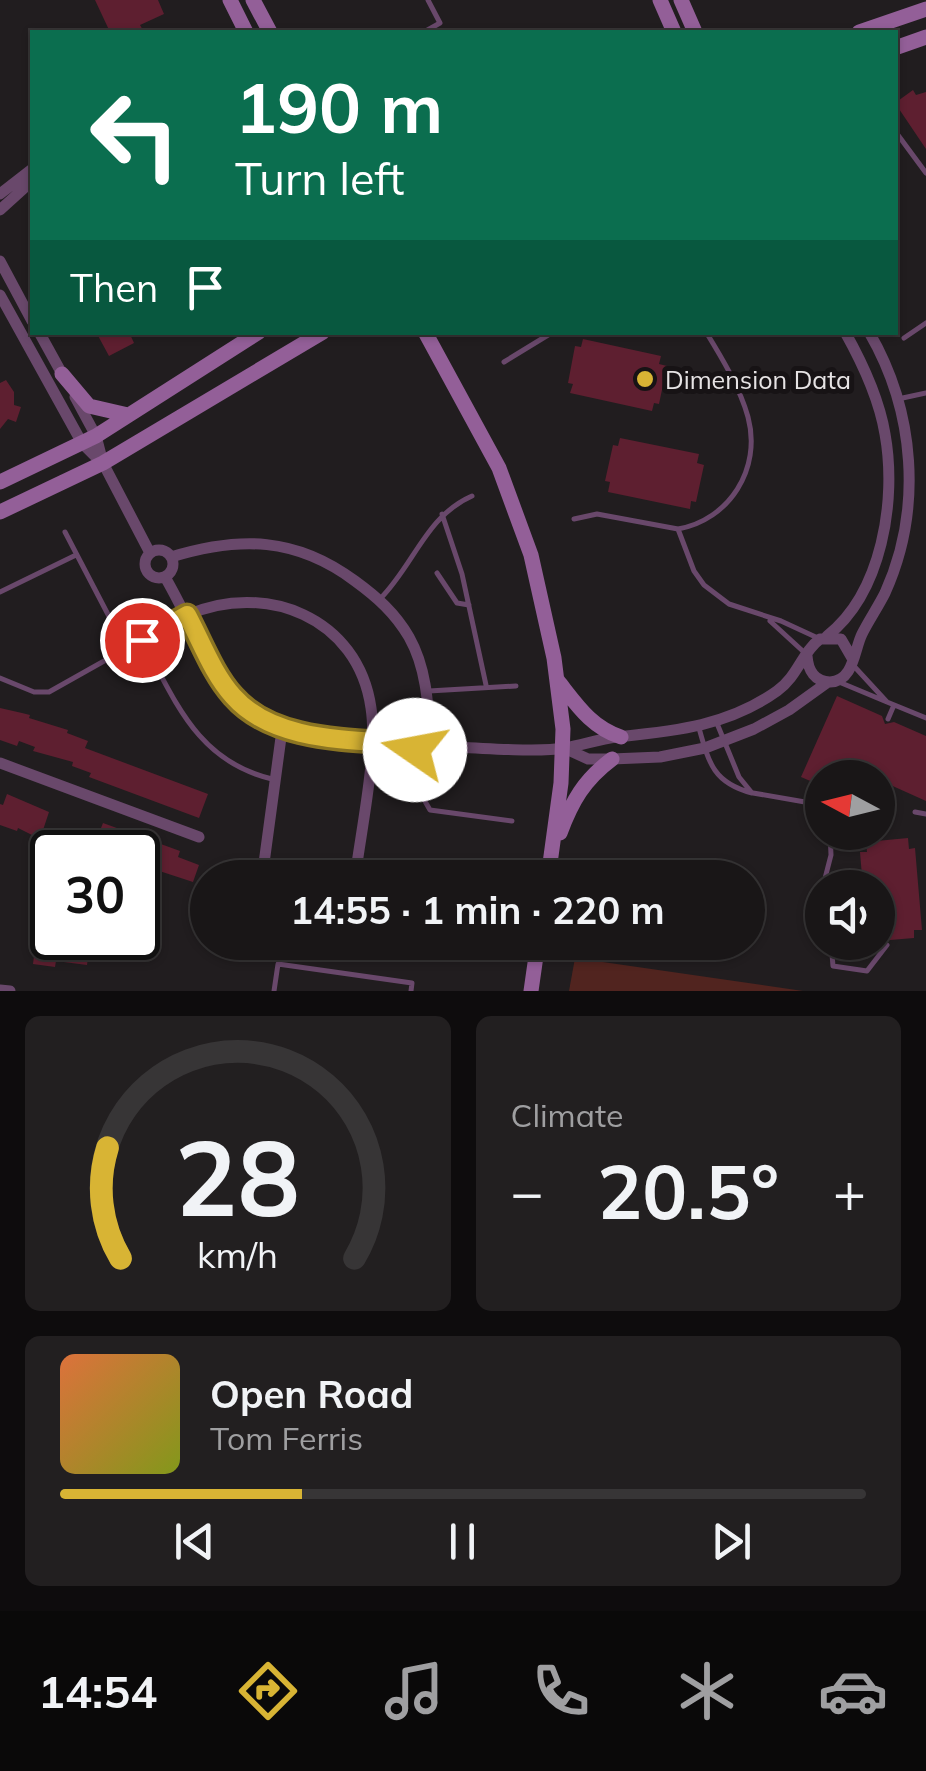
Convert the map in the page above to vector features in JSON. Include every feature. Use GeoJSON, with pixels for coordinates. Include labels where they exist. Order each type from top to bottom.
{"type":"FeatureCollection","features":[{"type":"Feature","properties":{"kind":"main road"},"geometry":{"type":"LineString","coordinates":[[230,0],[240,30]]}},
{"type":"Feature","properties":{"kind":"main road"},"geometry":{"type":"LineString","coordinates":[[253,0],[269,30]]}},
{"type":"Feature","properties":{"kind":"main road"},"geometry":{"type":"LineString","coordinates":[[660,0],[673,30]]}},
{"type":"Feature","properties":{"kind":"main road"},"geometry":{"type":"LineString","coordinates":[[681,0],[694,30]]}},
{"type":"Feature","properties":{"kind":"main road"},"geometry":{"type":"LineString","coordinates":[[865,30],[926,9]]}},
{"type":"Feature","properties":{"kind":"main road"},"geometry":{"type":"LineString","coordinates":[[898,47],[926,37]]}},
{"type":"Feature","properties":{"kind":"main road"},"geometry":{"type":"LineString","coordinates":[[0,482],[89,440],[254,335]]}},
{"type":"Feature","properties":{"kind":"main road"},"geometry":{"type":"LineString","coordinates":[[0,512],[104,464],[318,335]]}},
{"type":"Feature","properties":{"kind":"main road"},"geometry":{"type":"LineString","coordinates":[[427,335],[478,426],[531,555],[558,681],[564,748],[550,860]]}},
{"type":"Feature","properties":{"kind":"main road"},"geometry":{"type":"LineString","coordinates":[[62,374],[89,406],[128,415]]}},
{"type":"Feature","properties":{"kind":"main road"},"geometry":{"type":"LineString","coordinates":[[558,681],[591,722],[601,730],[621,736]]}},
{"type":"Feature","properties":{"kind":"main road"},"geometry":{"type":"LineString","coordinates":[[550,860],[572,800],[591,775],[612,759]]}},
{"type":"Feature","properties":{"kind":"main road"},"geometry":{"type":"LineString","coordinates":[[531,991],[535,960]]}},
{"type":"Feature","properties":{"kind":"street"},"geometry":{"type":"LineString","coordinates":[[0,194],[30,172]]}},
{"type":"Feature","properties":{"kind":"street"},"geometry":{"type":"LineString","coordinates":[[0,210],[30,183]]}},
{"type":"Feature","properties":{"kind":"street"},"geometry":{"type":"LineString","coordinates":[[0,262],[30,317]]}},
{"type":"Feature","properties":{"kind":"street"},"geometry":{"type":"LineString","coordinates":[[0,296],[104,464],[150,553]]}},
{"type":"Feature","properties":{"kind":"street"},"geometry":{"type":"LineString","coordinates":[[41,335],[62,374],[89,440]]}},
{"type":"Feature","properties":{"kind":"street"},"geometry":{"type":"LineString","coordinates":[[442,747],[564,748],[621,736],[699,728],[746,710],[794,677],[807,655],[848,616],[866,585],[880,546],[887,505],[886,434],[862,362],[847,335]]}},
{"type":"Feature","properties":{"kind":"street"},"geometry":{"type":"LineString","coordinates":[[564,748],[588,759],[612,759],[660,757],[705,748],[789,710],[848,672],[885,594],[900,551],[908,507],[909,458],[898,399],[871,335]]}},
{"type":"Feature","properties":{"kind":"street"},"geometry":{"type":"LineString","coordinates":[[878,404],[898,399]]}},
{"type":"Feature","properties":{"kind":"street"},"geometry":{"type":"LineString","coordinates":[[171,557],[251,542],[295,550],[330,562],[380,600],[410,638],[426,692],[430,735]]}},
{"type":"Feature","properties":{"kind":"street"},"geometry":{"type":"LineString","coordinates":[[160,550],[171,557],[173,566],[165,578],[152,577],[146,570],[145,561],[150,553],[160,550]]}},
{"type":"Feature","properties":{"kind":"street"},"geometry":{"type":"LineString","coordinates":[[165,578],[234,698],[258,718],[282,730],[415,745]]}},
{"type":"Feature","properties":{"kind":"street"},"geometry":{"type":"LineString","coordinates":[[187,615],[225,602],[258,600],[292,608],[340,643],[361,673],[371,704],[372,740],[357,860]]}},
{"type":"Feature","properties":{"kind":"street"},"geometry":{"type":"LineString","coordinates":[[823,638],[841,639],[852,661]]}},
{"type":"Feature","properties":{"kind":"street"},"geometry":{"type":"LineString","coordinates":[[807,655],[810,671],[832,682]]}},
{"type":"Feature","properties":{"kind":"street"},"geometry":{"type":"LineString","coordinates":[[264,860],[282,730]]}},
{"type":"Feature","properties":{"kind":"street"},"geometry":{"type":"LineString","coordinates":[[430,735],[442,747],[438,759],[426,762],[418,758],[415,745],[430,735]]}},
{"type":"Feature","properties":{"kind":"street"},"geometry":{"type":"LineString","coordinates":[[0,764],[199,838]]}},
{"type":"Feature","properties":{"kind":"street"},"geometry":{"type":"LineString","coordinates":[[0,990],[10,991]]}},
{"type":"Feature","properties":{"kind":"lane"},"geometry":{"type":"LineString","coordinates":[[428,0],[440,23],[428,30]]}},
{"type":"Feature","properties":{"kind":"lane"},"geometry":{"type":"LineString","coordinates":[[898,136],[926,173]]}},
{"type":"Feature","properties":{"kind":"lane"},"geometry":{"type":"LineString","coordinates":[[904,338],[926,323]]}},
{"type":"Feature","properties":{"kind":"lane"},"geometry":{"type":"LineString","coordinates":[[504,362],[548,335]]}},
{"type":"Feature","properties":{"kind":"lane"},"geometry":{"type":"LineString","coordinates":[[574,520],[597,514],[678,529],[698,525],[734,498],[749,457],[748,416],[708,335]]}},
{"type":"Feature","properties":{"kind":"lane"},"geometry":{"type":"LineString","coordinates":[[898,399],[926,394]]}},
{"type":"Feature","properties":{"kind":"lane"},"geometry":{"type":"LineString","coordinates":[[380,600],[442,514],[472,496]]}},
{"type":"Feature","properties":{"kind":"lane"},"geometry":{"type":"LineString","coordinates":[[442,514],[469,605],[486,685]]}},
{"type":"Feature","properties":{"kind":"lane"},"geometry":{"type":"LineString","coordinates":[[678,529],[694,570],[704,585],[728,604],[823,638]]}},
{"type":"Feature","properties":{"kind":"lane"},"geometry":{"type":"LineString","coordinates":[[65,532],[126,650]]}},
{"type":"Feature","properties":{"kind":"lane"},"geometry":{"type":"LineString","coordinates":[[0,592],[76,556]]}},
{"type":"Feature","properties":{"kind":"lane"},"geometry":{"type":"LineString","coordinates":[[437,574],[457,603],[469,605]]}},
{"type":"Feature","properties":{"kind":"lane"},"geometry":{"type":"LineString","coordinates":[[0,678],[34,692],[49,692],[187,615]]}},
{"type":"Feature","properties":{"kind":"lane"},"geometry":{"type":"LineString","coordinates":[[769,618],[807,655]]}},
{"type":"Feature","properties":{"kind":"lane"},"geometry":{"type":"LineString","coordinates":[[142,640],[187,722],[207,746],[230,763],[275,780]]}},
{"type":"Feature","properties":{"kind":"lane"},"geometry":{"type":"LineString","coordinates":[[852,661],[891,703]]}},
{"type":"Feature","properties":{"kind":"lane"},"geometry":{"type":"LineString","coordinates":[[832,682],[926,718]]}},
{"type":"Feature","properties":{"kind":"lane"},"geometry":{"type":"LineString","coordinates":[[426,692],[516,686]]}},
{"type":"Feature","properties":{"kind":"lane"},"geometry":{"type":"LineString","coordinates":[[888,719],[891,703]]}},
{"type":"Feature","properties":{"kind":"lane"},"geometry":{"type":"LineString","coordinates":[[716,721],[739,776],[752,793]]}},
{"type":"Feature","properties":{"kind":"lane"},"geometry":{"type":"LineString","coordinates":[[699,728],[716,774],[726,783],[752,793],[805,803]]}},
{"type":"Feature","properties":{"kind":"lane"},"geometry":{"type":"LineString","coordinates":[[426,762],[422,796],[430,810],[512,821]]}},
{"type":"Feature","properties":{"kind":"lane"},"geometry":{"type":"LineString","coordinates":[[915,812],[926,814]]}},
{"type":"Feature","properties":{"kind":"lane"},"geometry":{"type":"LineString","coordinates":[[832,960],[833,966],[867,972],[876,960]]}},
{"type":"Feature","properties":{"kind":"lane"},"geometry":{"type":"LineString","coordinates":[[274,991],[278,964],[412,983],[411,991]]}},
{"type":"Feature","properties":{"kind":"shaded area"},"geometry":{"type":"Polygon","coordinates":[[[575,960],[589,960],[803,991],[569,991],[575,960]]]}},
{"type":"Feature","properties":{"kind":"building"},"geometry":{"type":"Polygon","coordinates":[[[95,0],[158,0],[164,14],[140,25],[143,30],[109,30],[95,0]]]}},
{"type":"Feature","properties":{"kind":"building"},"geometry":{"type":"Polygon","coordinates":[[[913,90],[916,95],[926,92],[926,149],[898,107],[898,101],[913,90]]]}},
{"type":"Feature","properties":{"kind":"building"},"geometry":{"type":"Polygon","coordinates":[[[98,335],[130,335],[134,343],[109,356],[98,335]]]}},
{"type":"Feature","properties":{"kind":"building"},"geometry":{"type":"Polygon","coordinates":[[[583,339],[661,356],[659,364],[667,366],[659,404],[654,403],[652,411],[570,393],[573,384],[568,383],[575,346],[581,347],[583,339]]]}},
{"type":"Feature","properties":{"kind":"building"},"geometry":{"type":"Polygon","coordinates":[[[6,380],[14,392],[14,405],[21,407],[16,422],[8,419],[0,429],[0,383],[6,380]]]}},
{"type":"Feature","properties":{"kind":"building"},"geometry":{"type":"Polygon","coordinates":[[[620,438],[699,454],[697,463],[704,465],[696,502],[691,501],[690,509],[608,492],[610,482],[605,481],[613,445],[618,446],[620,438]]]}},
{"type":"Feature","properties":{"kind":"building"},"geometry":{"type":"Polygon","coordinates":[[[837,696],[882,716],[885,724],[894,722],[926,736],[926,801],[895,787],[895,760],[809,760],[837,696]]]}},
{"type":"Feature","properties":{"kind":"building"},"geometry":{"type":"Polygon","coordinates":[[[0,708],[68,730],[67,733],[88,741],[85,748],[208,794],[199,818],[89,777],[91,773],[72,766],[73,762],[33,751],[35,747],[0,740],[0,708]]]}},
{"type":"Feature","properties":{"kind":"building"},"geometry":{"type":"Polygon","coordinates":[[[7,794],[49,812],[43,830],[30,830],[30,834],[0,825],[0,804],[3,805],[7,794]]]}},
{"type":"Feature","properties":{"kind":"building"},"geometry":{"type":"Polygon","coordinates":[[[103,823],[122,830],[100,830],[103,823]]]}},
{"type":"Feature","properties":{"kind":"building"},"geometry":{"type":"Polygon","coordinates":[[[908,838],[909,849],[915,848],[922,930],[914,930],[914,938],[895,940],[895,870],[862,870],[860,852],[895,850],[895,839],[908,838]]]}},
{"type":"Feature","properties":{"kind":"building"},"geometry":{"type":"Polygon","coordinates":[[[160,844],[180,851],[178,857],[190,862],[190,881],[160,871],[160,844]]]}},
{"type":"Feature","properties":{"kind":"building"},"geometry":{"type":"Polygon","coordinates":[[[34,960],[88,960],[87,965],[56,961],[55,967],[33,964],[34,960]]]}},
{"type":"Feature","properties":{"kind":"place","name":"Dimension Data"},"geometry":{"type":"Point","coordinates":[645,379]}},
{"type":"Feature","properties":{"kind":"route"},"geometry":{"type":"LineString","coordinates":[[142,640],[187,615],[226,688],[258,718],[282,730],[415,745],[415,750]]}}]}
